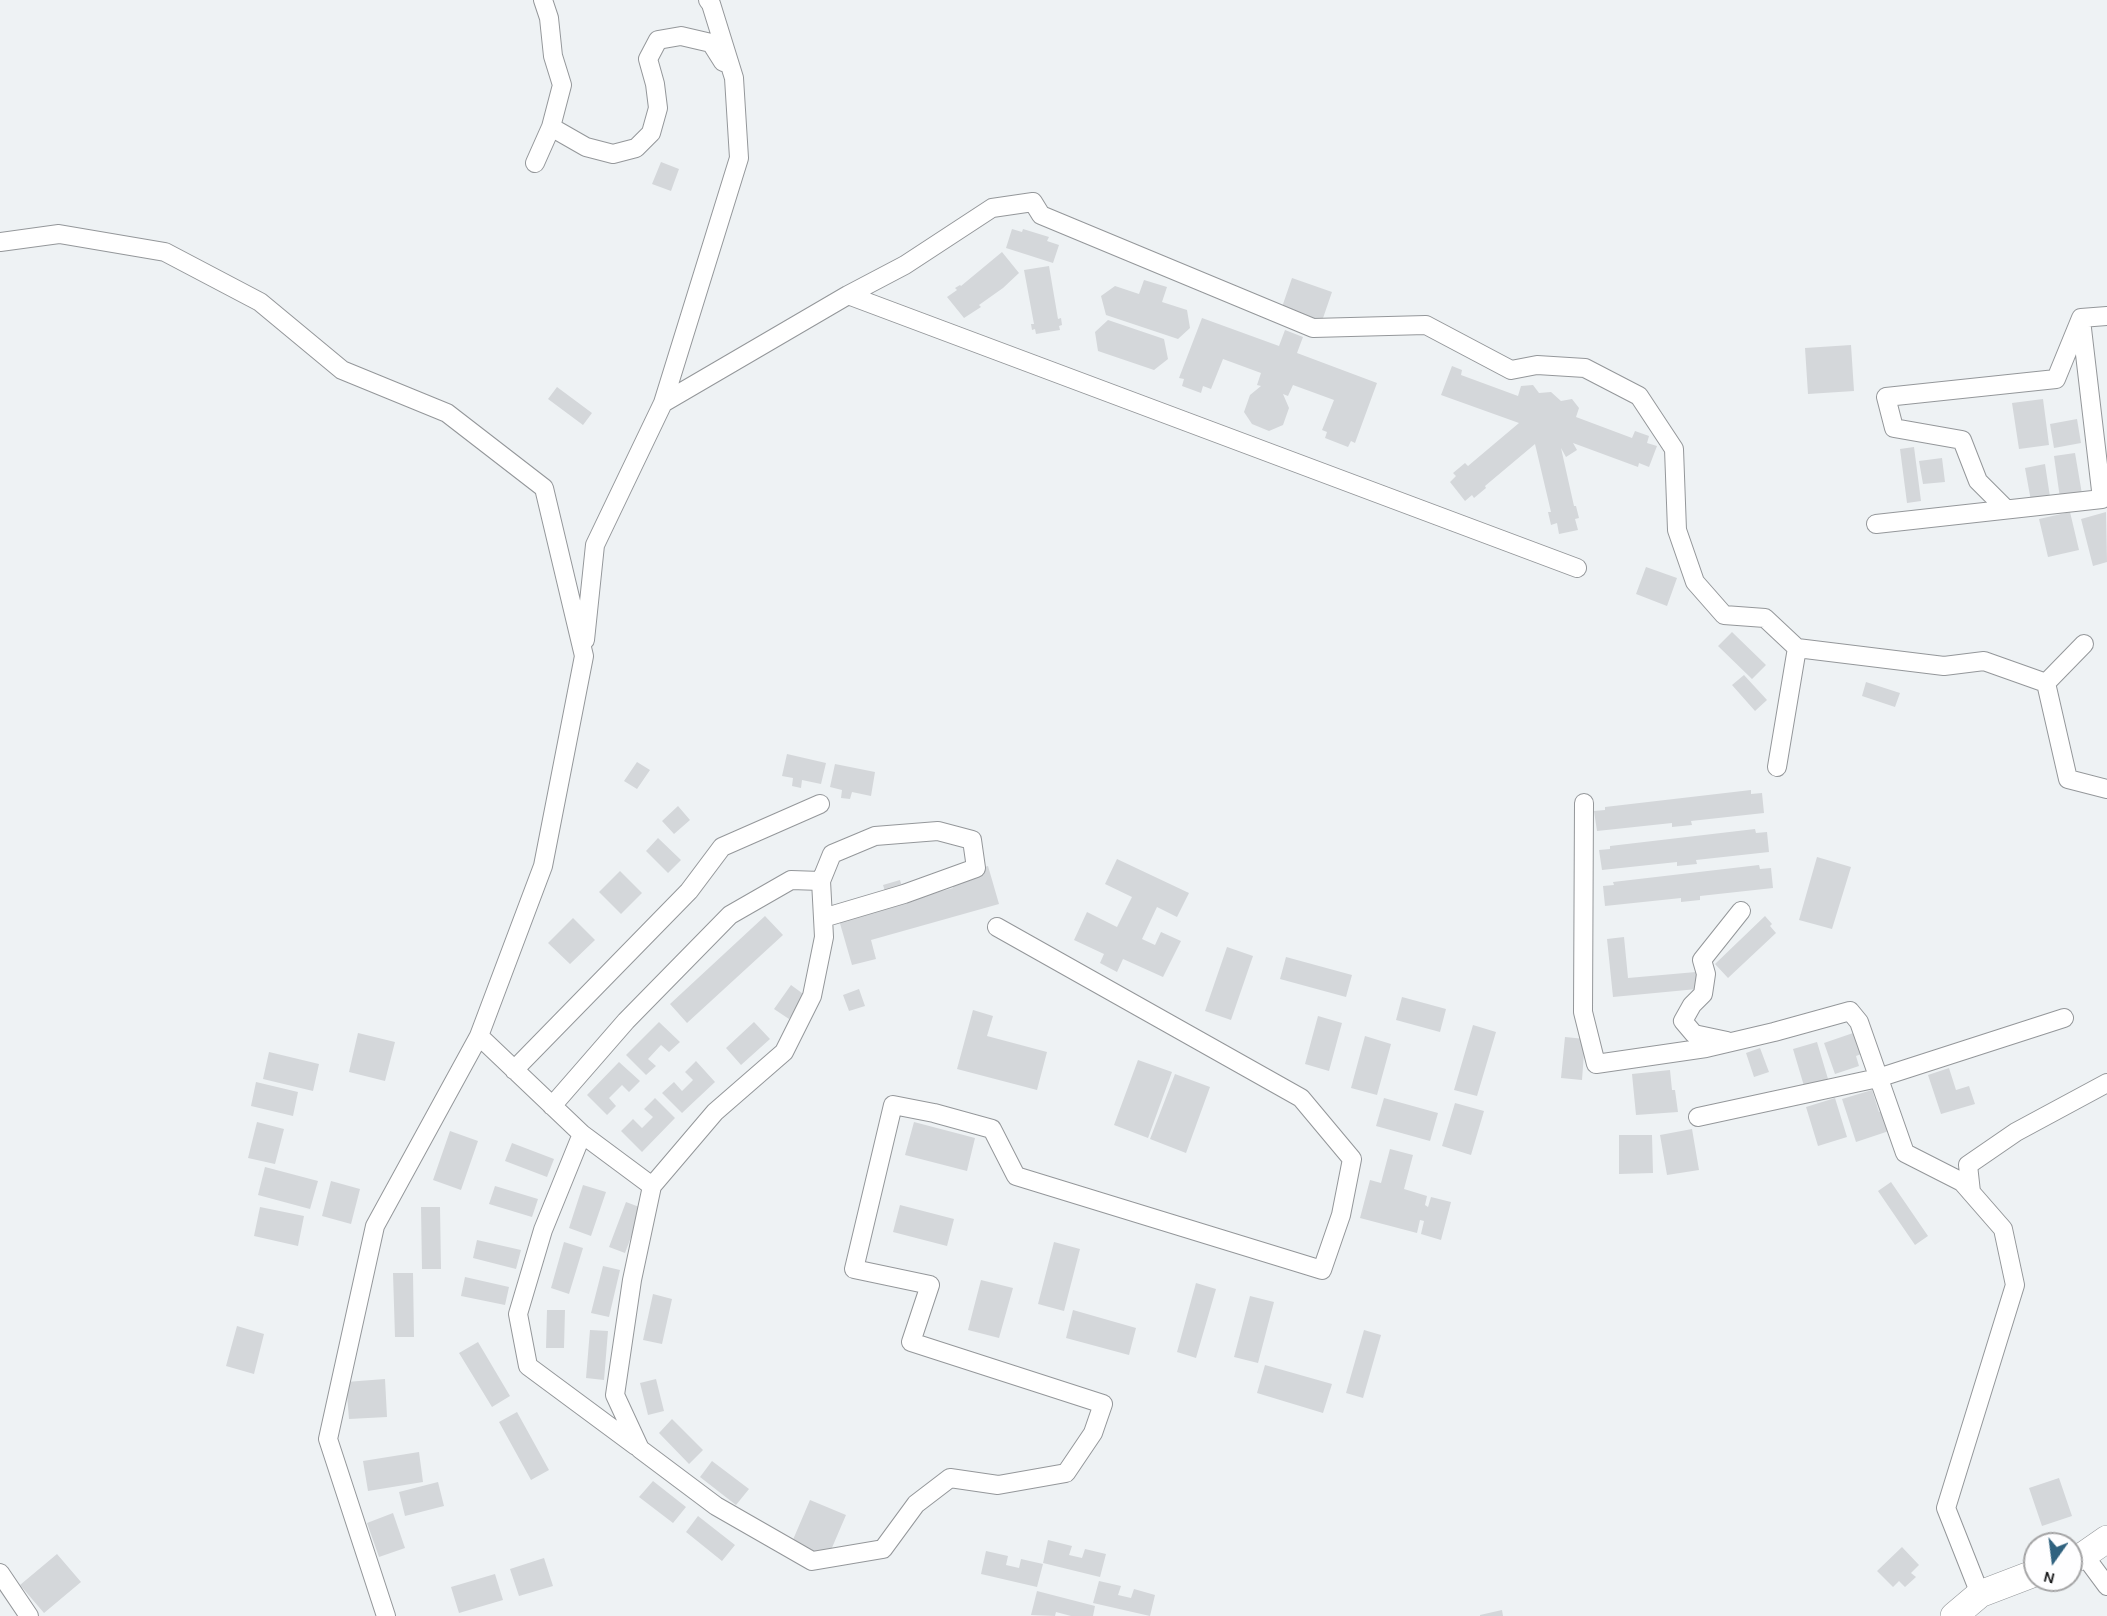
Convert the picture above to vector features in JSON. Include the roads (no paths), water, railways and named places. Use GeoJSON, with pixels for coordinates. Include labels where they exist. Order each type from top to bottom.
{"type":"FeatureCollection","features":[{"type":"Feature","properties":{"kind":"street"},"geometry":{"type":"LineString","coordinates":[[535,163],[551,126],[562,85],[553,56],[549,18],[543,0]]}},
{"type":"Feature","properties":{"kind":"street"},"geometry":{"type":"LineString","coordinates":[[386,1616],[328,1439],[375,1226],[479,1036],[543,866],[584,656],[595,545],[663,403],[739,158],[734,78],[708,0]]}},
{"type":"Feature","properties":{"kind":"street"},"geometry":{"type":"LineString","coordinates":[[551,126],[586,147],[613,154],[636,148],[651,133],[658,108],[655,84],[648,59],[658,40],[681,36],[711,43],[734,78]]}},
{"type":"Feature","properties":{"kind":"street"},"geometry":{"type":"LineString","coordinates":[[663,403],[848,295],[905,265],[992,208],[1033,202],[1041,215],[1313,327],[1426,325],[1511,370],[1537,365],[1585,368],[1639,396],[1674,449],[1677,530],[1695,582],[1724,615],[1765,618],[1797,648],[1944,666],[1984,661],[2046,682]]}},
{"type":"Feature","properties":{"kind":"street"},"geometry":{"type":"LineString","coordinates":[[0,242],[59,234],[165,252],[260,302],[342,370],[447,413],[544,488],[584,656]]}},
{"type":"Feature","properties":{"kind":"street"},"geometry":{"type":"LineString","coordinates":[[848,295],[1576,568]]}},
{"type":"Feature","properties":{"kind":"street"},"geometry":{"type":"LineString","coordinates":[[2081,318],[2107,315]]}},
{"type":"Feature","properties":{"kind":"street"},"geometry":{"type":"LineString","coordinates":[[1876,524],[2102,499],[2081,318]]}},
{"type":"Feature","properties":{"kind":"street"},"geometry":{"type":"LineString","coordinates":[[2006,509],[1978,481],[1962,440],[1894,428],[1887,397],[2056,379],[2081,318]]}},
{"type":"Feature","properties":{"kind":"street"},"geometry":{"type":"LineString","coordinates":[[2046,682],[2084,644]]}},
{"type":"Feature","properties":{"kind":"street"},"geometry":{"type":"LineString","coordinates":[[1777,767],[1797,648]]}},
{"type":"Feature","properties":{"kind":"street"},"geometry":{"type":"LineString","coordinates":[[2046,682],[2068,779],[2107,789]]}},
{"type":"Feature","properties":{"kind":"street"},"geometry":{"type":"LineString","coordinates":[[1584,803],[1582,1012],[1596,1064],[1706,1048],[1850,1011],[1859,1022],[1905,1153],[1962,1182],[2003,1228],[2015,1285],[1946,1508],[1980,1594]]}},
{"type":"Feature","properties":{"kind":"street"},"geometry":{"type":"LineString","coordinates":[[514,1070],[689,891],[722,847],[820,804]]}},
{"type":"Feature","properties":{"kind":"street"},"geometry":{"type":"LineString","coordinates":[[640,1449],[615,1395],[632,1280],[652,1186],[715,1113],[784,1052],[812,996],[824,937],[821,881],[831,855],[875,836],[938,831],[972,840],[976,868],[904,894],[823,918]]}},
{"type":"Feature","properties":{"kind":"street"},"geometry":{"type":"LineString","coordinates":[[552,1106],[626,1021],[730,915],[791,880],[821,881]]}},
{"type":"Feature","properties":{"kind":"street"},"geometry":{"type":"LineString","coordinates":[[1732,1042],[1694,1034],[1683,1021],[1692,1005],[1703,994],[1706,974],[1702,960],[1741,911]]}},
{"type":"Feature","properties":{"kind":"street"},"geometry":{"type":"LineString","coordinates":[[582,1134],[543,1230],[518,1314],[528,1366],[716,1506],[812,1561],[883,1549],[916,1504],[950,1478],[998,1485],[1066,1473],[1093,1433],[1103,1404],[911,1342],[930,1285],[854,1269],[893,1105],[934,1113],[992,1129],[1016,1176],[1322,1270],[1341,1215],[1352,1159],[1301,1098],[997,927]]}},
{"type":"Feature","properties":{"kind":"street"},"geometry":{"type":"LineString","coordinates":[[1698,1117],[1878,1078],[2064,1018]]}},
{"type":"Feature","properties":{"kind":"street"},"geometry":{"type":"LineString","coordinates":[[479,1036],[582,1134],[652,1186]]}},
{"type":"Feature","properties":{"kind":"street"},"geometry":{"type":"LineString","coordinates":[[1971,1192],[1968,1165],[2016,1132],[2107,1083]]}},
{"type":"Feature","properties":{"kind":"street"},"geometry":{"type":"LineString","coordinates":[[2083,1554],[2107,1539]]}},
{"type":"Feature","properties":{"kind":"street"},"geometry":{"type":"LineString","coordinates":[[2083,1562],[2107,1586]]}},
{"type":"Feature","properties":{"kind":"street"},"geometry":{"type":"LineString","coordinates":[[0,1573],[29,1616]]}},
{"type":"Feature","properties":{"kind":"street"},"geometry":{"type":"LineString","coordinates":[[1954,1616],[1980,1594],[2023,1578]]}}]}
